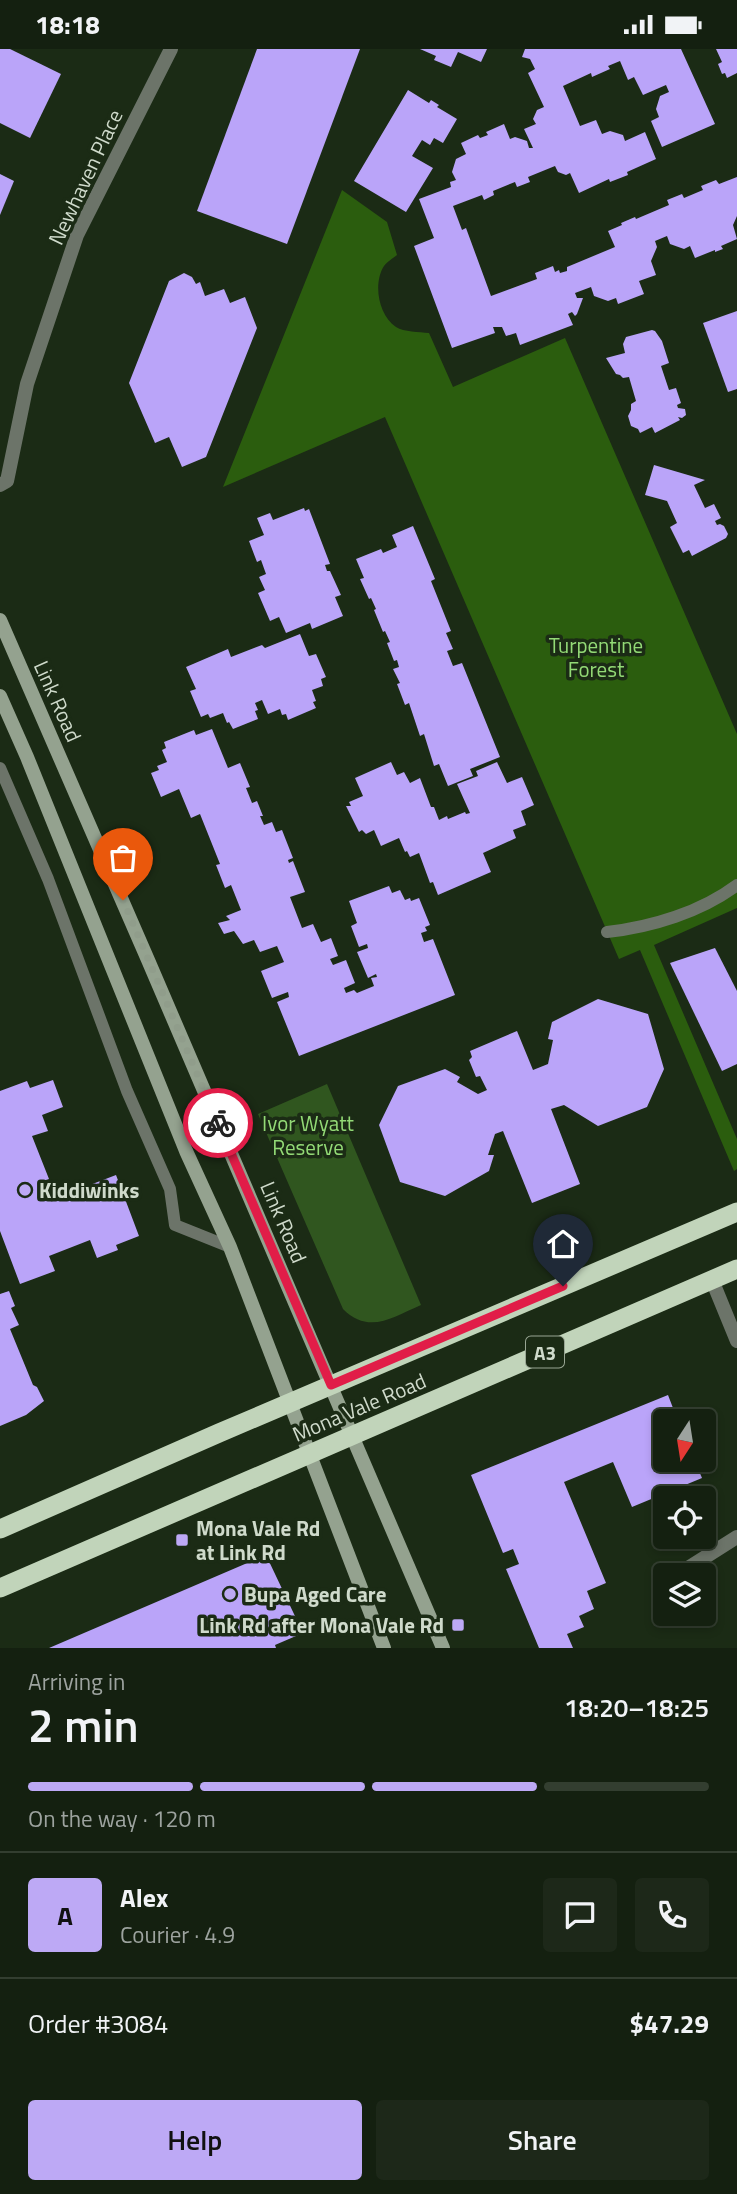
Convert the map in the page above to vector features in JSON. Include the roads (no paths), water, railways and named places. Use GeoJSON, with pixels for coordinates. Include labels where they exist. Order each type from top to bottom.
{"type":"FeatureCollection","features":[{"type":"Feature","properties":{"kind":"highway","name":"Mona Vale Road"},"geometry":{"type":"LineString","coordinates":[[0,1529],[737,1212]]}},
{"type":"Feature","properties":{"kind":"highway","name":"Mona Vale Road"},"geometry":{"type":"LineString","coordinates":[[0,1588],[737,1269]]}},
{"type":"Feature","properties":{"kind":"main road","name":"Link Road"},"geometry":{"type":"LineString","coordinates":[[0,621],[124,903],[443,1648]]}},
{"type":"Feature","properties":{"kind":"main road"},"geometry":{"type":"LineString","coordinates":[[0,695],[181,1138],[230,1248],[384,1648]]}},
{"type":"Feature","properties":{"kind":"street","name":"Newhaven Place"},"geometry":{"type":"LineString","coordinates":[[0,485],[7,481],[27,384],[77,235],[171,49]]}},
{"type":"Feature","properties":{"kind":"street"},"geometry":{"type":"LineString","coordinates":[[712,1280],[737,1341]]}},
{"type":"Feature","properties":{"kind":"street"},"geometry":{"type":"LineString","coordinates":[[696,1563],[737,1537]]}},
{"type":"Feature","properties":{"kind":"lane"},"geometry":{"type":"LineString","coordinates":[[0,768],[48,879],[127,1091],[170,1189],[175,1224],[230,1248]]}},
{"type":"Feature","properties":{"kind":"lane"},"geometry":{"type":"LineString","coordinates":[[607,932],[659,922],[717,900],[737,885]]}},
{"type":"Feature","properties":{"kind":"place","name":"Kiddiwinks"},"geometry":{"type":"Point","coordinates":[25,1190]}},
{"type":"Feature","properties":{"kind":"place","name":"Mona Vale Rd at Link Rd"},"geometry":{"type":"Point","coordinates":[182,1540]}},
{"type":"Feature","properties":{"kind":"place","name":"Bupa Aged Care"},"geometry":{"type":"Point","coordinates":[230,1594]}},
{"type":"Feature","properties":{"kind":"place","name":"Link Rd after Mona Vale Rd"},"geometry":{"type":"Point","coordinates":[458,1625]}},
{"type":"Feature","properties":{"kind":"park label","name":"Turpentine Forest"},"geometry":{"type":"Point","coordinates":[596,657]}},
{"type":"Feature","properties":{"kind":"park label","name":"Ivor Wyatt Reserve"},"geometry":{"type":"Point","coordinates":[308,1135]}}]}
